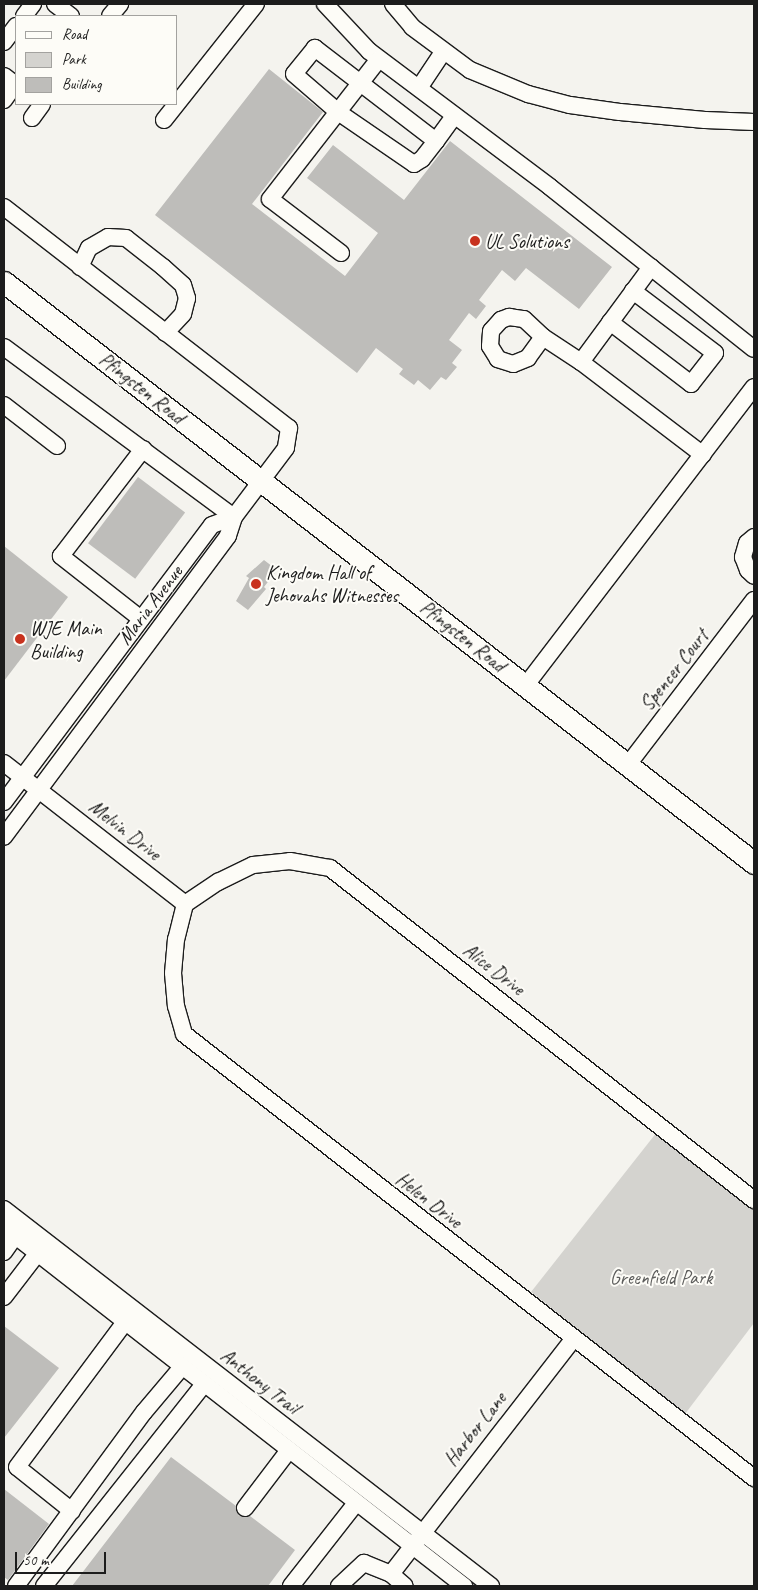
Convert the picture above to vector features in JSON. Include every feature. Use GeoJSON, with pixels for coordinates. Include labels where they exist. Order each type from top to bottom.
{"type":"FeatureCollection","features":[{"type":"Feature","properties":{"kind":"main road","name":"Pfingsten Road"},"geometry":{"type":"LineString","coordinates":[[4,282],[754,863]]}},
{"type":"Feature","properties":{"kind":"street"},"geometry":{"type":"LineString","coordinates":[[25,15],[33,4]]}},
{"type":"Feature","properties":{"kind":"street"},"geometry":{"type":"LineString","coordinates":[[55,4],[72,13]]}},
{"type":"Feature","properties":{"kind":"street"},"geometry":{"type":"LineString","coordinates":[[111,15],[120,4]]}},
{"type":"Feature","properties":{"kind":"street"},"geometry":{"type":"LineString","coordinates":[[178,102],[256,4]]}},
{"type":"Feature","properties":{"kind":"street"},"geometry":{"type":"LineString","coordinates":[[326,4],[369,51],[651,267],[754,349]]}},
{"type":"Feature","properties":{"kind":"street"},"geometry":{"type":"LineString","coordinates":[[393,4],[412,26],[443,52],[470,70],[528,94],[570,105],[705,120],[754,122]]}},
{"type":"Feature","properties":{"kind":"street"},"geometry":{"type":"LineString","coordinates":[[4,42],[15,27]]}},
{"type":"Feature","properties":{"kind":"street"},"geometry":{"type":"LineString","coordinates":[[436,141],[315,48],[294,74],[338,112],[414,164],[422,159],[436,141],[455,116]]}},
{"type":"Feature","properties":{"kind":"street"},"geometry":{"type":"LineString","coordinates":[[419,88],[443,52]]}},
{"type":"Feature","properties":{"kind":"street"},"geometry":{"type":"LineString","coordinates":[[341,253],[270,199],[379,59]]}},
{"type":"Feature","properties":{"kind":"street"},"geometry":{"type":"LineString","coordinates":[[4,76],[15,83]]}},
{"type":"Feature","properties":{"kind":"street"},"geometry":{"type":"LineString","coordinates":[[4,100],[15,85]]}},
{"type":"Feature","properties":{"kind":"street"},"geometry":{"type":"LineString","coordinates":[[32,118],[41,105]]}},
{"type":"Feature","properties":{"kind":"street"},"geometry":{"type":"LineString","coordinates":[[164,120],[176,105]]}},
{"type":"Feature","properties":{"kind":"street"},"geometry":{"type":"LineString","coordinates":[[4,207],[80,267],[165,333],[183,314],[187,298],[183,285],[164,267],[126,238],[108,237],[89,248],[80,267]]}},
{"type":"Feature","properties":{"kind":"street"},"geometry":{"type":"LineString","coordinates":[[581,362],[651,267]]}},
{"type":"Feature","properties":{"kind":"street"},"geometry":{"type":"LineString","coordinates":[[610,322],[691,384],[715,353],[633,291]]}},
{"type":"Feature","properties":{"kind":"street","name":"Maria Avenue"},"geometry":{"type":"LineString","coordinates":[[4,837],[228,536],[234,516],[286,448],[289,428],[165,333]]}},
{"type":"Feature","properties":{"kind":"street"},"geometry":{"type":"LineString","coordinates":[[543,337],[581,362],[703,455]]}},
{"type":"Feature","properties":{"kind":"street"},"geometry":{"type":"LineString","coordinates":[[4,347],[234,516]]}},
{"type":"Feature","properties":{"kind":"street"},"geometry":{"type":"LineString","coordinates":[[526,685],[754,387]]}},
{"type":"Feature","properties":{"kind":"street"},"geometry":{"type":"LineString","coordinates":[[4,405],[57,446]]}},
{"type":"Feature","properties":{"kind":"street"},"geometry":{"type":"LineString","coordinates":[[141,619],[62,556],[143,449]]}},
{"type":"Feature","properties":{"kind":"street","name":"Maria Avenue"},"geometry":{"type":"LineString","coordinates":[[4,802],[212,525],[234,516]]}},
{"type":"Feature","properties":{"kind":"street"},"geometry":{"type":"LineString","coordinates":[[754,536],[747,543],[743,557],[748,570],[754,576]]}},
{"type":"Feature","properties":{"kind":"street","name":"Spencer Court"},"geometry":{"type":"LineString","coordinates":[[627,766],[754,600]]}},
{"type":"Feature","properties":{"kind":"street","name":"Melvin Drive"},"geometry":{"type":"LineString","coordinates":[[4,763],[185,904]]}},
{"type":"Feature","properties":{"kind":"street","name":"Alice Drive"},"geometry":{"type":"LineString","coordinates":[[185,904],[218,882],[253,866],[290,861],[330,868],[754,1200]]}},
{"type":"Feature","properties":{"kind":"street","name":"Helen Drive"},"geometry":{"type":"LineString","coordinates":[[185,904],[176,939],[173,973],[176,1006],[184,1034],[573,1339],[754,1478]]}},
{"type":"Feature","properties":{"kind":"street","name":"Anthony Trail"},"geometry":{"type":"LineString","coordinates":[[4,1209],[491,1586]]}},
{"type":"Feature","properties":{"kind":"street"},"geometry":{"type":"LineString","coordinates":[[4,1252],[10,1232]]}},
{"type":"Feature","properties":{"kind":"street","name":"Anthony Trail"},"geometry":{"type":"LineString","coordinates":[[10,1232],[464,1586]]}},
{"type":"Feature","properties":{"kind":"street"},"geometry":{"type":"LineString","coordinates":[[4,1297],[37,1254]]}},
{"type":"Feature","properties":{"kind":"street"},"geometry":{"type":"LineString","coordinates":[[72,1511],[17,1466],[125,1322]]}},
{"type":"Feature","properties":{"kind":"street","name":"Harbor Lane"},"geometry":{"type":"LineString","coordinates":[[390,1574],[573,1339]]}},
{"type":"Feature","properties":{"kind":"street"},"geometry":{"type":"LineString","coordinates":[[16,1586],[144,1412],[182,1367]]}},
{"type":"Feature","properties":{"kind":"street"},"geometry":{"type":"LineString","coordinates":[[44,1586],[204,1384]]}},
{"type":"Feature","properties":{"kind":"street"},"geometry":{"type":"LineString","coordinates":[[245,1508],[288,1450]]}},
{"type":"Feature","properties":{"kind":"street"},"geometry":{"type":"LineString","coordinates":[[291,1586],[356,1503]]}},
{"type":"Feature","properties":{"kind":"street"},"geometry":{"type":"LineString","coordinates":[[339,1586],[345,1578],[364,1564],[390,1574],[404,1586]]}},
{"type":"Feature","properties":{"kind":"green space","name":"Greenfield Park"},"geometry":{"type":"Polygon","coordinates":[[[657,1132],[754,1208],[754,1323],[685,1414],[531,1292],[657,1132]]]}},
{"type":"Feature","properties":{"kind":"building","name":"UL Solutions"},"geometry":{"type":"Polygon","coordinates":[[[269,69],[323,112],[252,204],[345,276],[378,233],[307,178],[333,145],[404,200],[450,141],[612,267],[579,309],[526,268],[515,281],[502,270],[479,300],[486,306],[476,319],[469,313],[449,340],[462,350],[452,363],[457,367],[446,380],[441,377],[430,390],[418,380],[414,385],[399,374],[403,369],[376,348],[357,373],[155,215],[269,69]]]}},
{"type":"Feature","properties":{"kind":"building"},"geometry":{"type":"Polygon","coordinates":[[[138,477],[185,513],[135,579],[88,543],[138,477]]]}},
{"type":"Feature","properties":{"kind":"building","name":"WJE Main Building"},"geometry":{"type":"Polygon","coordinates":[[[4,546],[68,597],[4,681],[4,546]]]}},
{"type":"Feature","properties":{"kind":"building","name":"Kingdom Hall of Jehovahs Witnesses"},"geometry":{"type":"Polygon","coordinates":[[[264,560],[277,570],[264,587],[266,589],[248,610],[236,601],[249,578],[246,576],[264,560]]]}},
{"type":"Feature","properties":{"kind":"building"},"geometry":{"type":"Polygon","coordinates":[[[4,1326],[59,1368],[4,1438],[4,1326]]]}},
{"type":"Feature","properties":{"kind":"building"},"geometry":{"type":"Polygon","coordinates":[[[171,1457],[236,1506],[239,1516],[250,1516],[295,1550],[268,1586],[72,1586],[171,1457]]]}},
{"type":"Feature","properties":{"kind":"building"},"geometry":{"type":"Polygon","coordinates":[[[4,1489],[49,1524],[8,1580],[4,1577],[4,1489]]]}},
{"type":"Feature","properties":{"kind":"place","name":"UL Solutions"},"geometry":{"type":"Point","coordinates":[475,241]}},
{"type":"Feature","properties":{"kind":"place","name":"Kingdom Hall of Jehovahs Witnesses"},"geometry":{"type":"Point","coordinates":[256,584]}},
{"type":"Feature","properties":{"kind":"place","name":"WJE Main Building"},"geometry":{"type":"Point","coordinates":[20,639]}}]}
